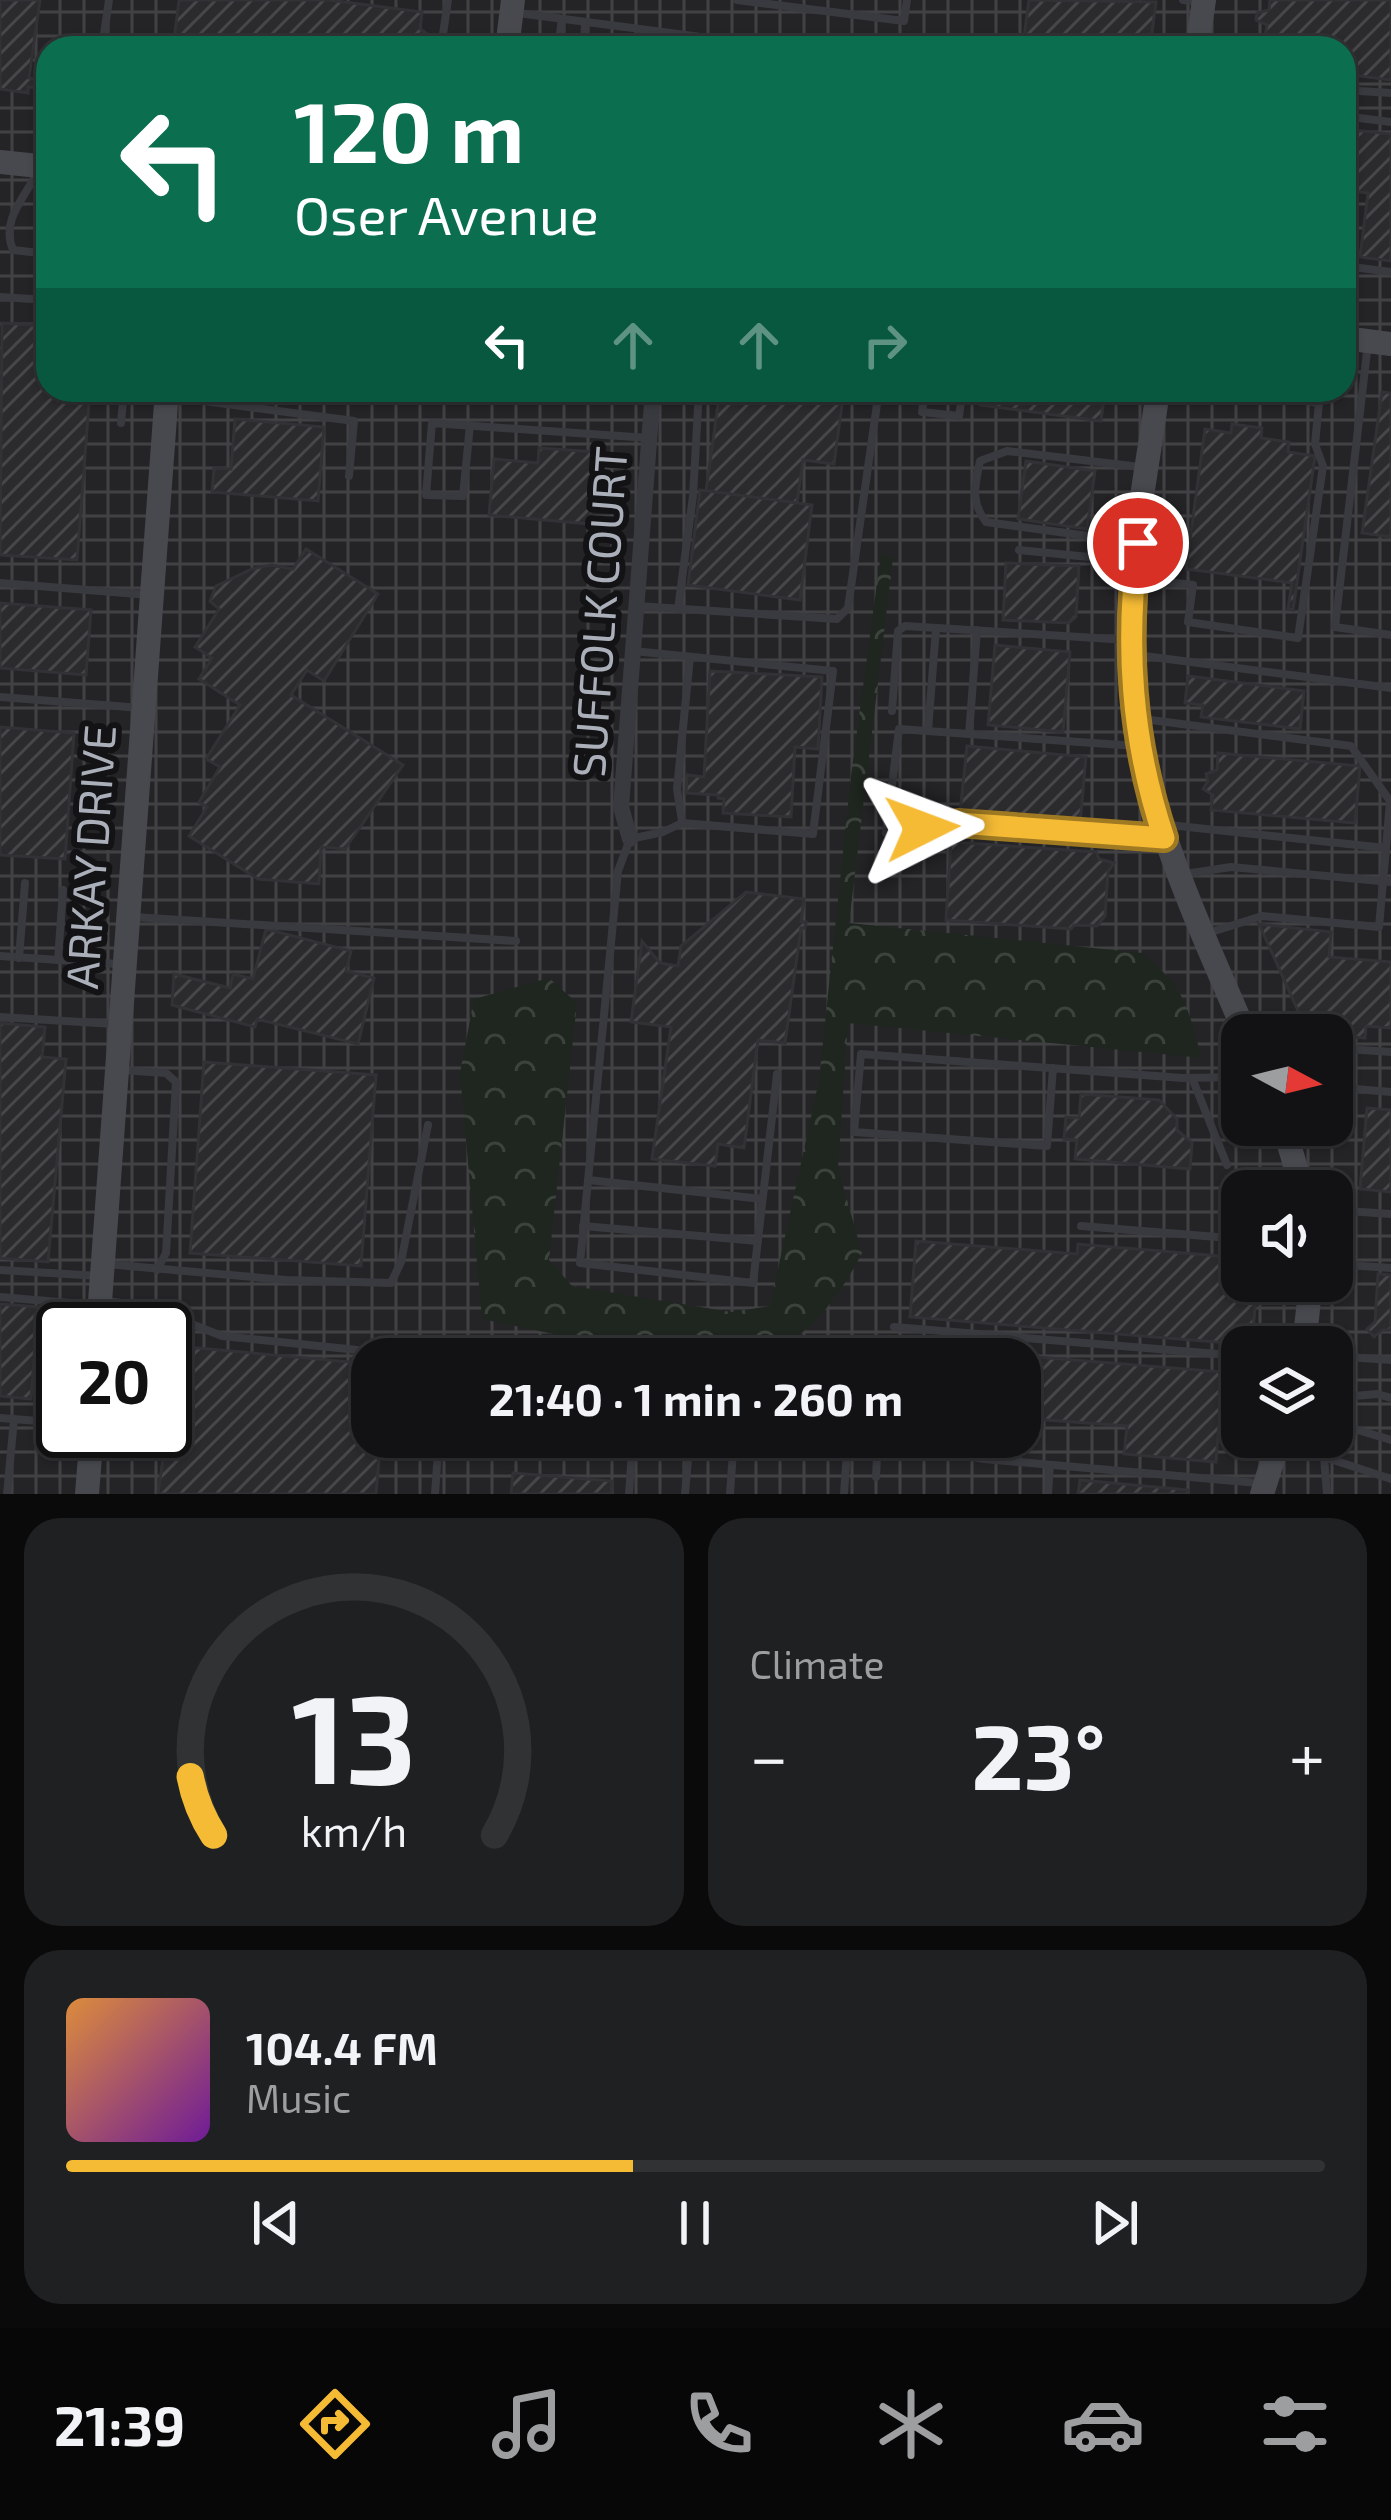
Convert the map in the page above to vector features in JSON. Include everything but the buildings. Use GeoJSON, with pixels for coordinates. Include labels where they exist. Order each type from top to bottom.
{"type":"FeatureCollection","features":[{"type":"Feature","properties":{"kind":"street"},"geometry":{"type":"LineString","coordinates":[[1197,1],[1197,36]]}},
{"type":"Feature","properties":{"kind":"street"},"geometry":{"type":"LineString","coordinates":[[508,36],[512,6]]}},
{"type":"Feature","properties":{"kind":"street"},"geometry":{"type":"LineString","coordinates":[[0,162],[36,166]]}},
{"type":"Feature","properties":{"kind":"street","name":"ARKAY DRIVE"},"geometry":{"type":"LineString","coordinates":[[101,1295],[165,402]]}},
{"type":"Feature","properties":{"kind":"street","name":"SUFFOLK COURT"},"geometry":{"type":"LineString","coordinates":[[630,839],[621,806],[652,402]]}},
{"type":"Feature","properties":{"kind":"street"},"geometry":{"type":"LineString","coordinates":[[1156,402],[1129,647],[1135,718],[1162,831],[1237,1014]]}},
{"type":"Feature","properties":{"kind":"street"},"geometry":{"type":"LineString","coordinates":[[87,1494],[90,1458]]}},
{"type":"Feature","properties":{"kind":"street"},"geometry":{"type":"LineString","coordinates":[[1264,1489],[1274,1458]]}},
{"type":"Feature","properties":{"kind":"lane"},"geometry":{"type":"LineString","coordinates":[[104,36],[109,0]]}},
{"type":"Feature","properties":{"kind":"lane"},"geometry":{"type":"LineString","coordinates":[[444,36],[448,0]]}},
{"type":"Feature","properties":{"kind":"lane"},"geometry":{"type":"LineString","coordinates":[[737,0],[809,5],[904,21],[907,0]]}},
{"type":"Feature","properties":{"kind":"lane"},"geometry":{"type":"LineString","coordinates":[[512,6],[668,36]]}},
{"type":"Feature","properties":{"kind":"lane"},"geometry":{"type":"LineString","coordinates":[[560,36],[562,19]]}},
{"type":"Feature","properties":{"kind":"lane"},"geometry":{"type":"LineString","coordinates":[[584,36],[585,22]]}},
{"type":"Feature","properties":{"kind":"lane"},"geometry":{"type":"LineString","coordinates":[[1356,91],[1391,94]]}},
{"type":"Feature","properties":{"kind":"lane"},"geometry":{"type":"LineString","coordinates":[[1356,118],[1391,122]]}},
{"type":"Feature","properties":{"kind":"lane"},"geometry":{"type":"LineString","coordinates":[[36,180],[15,206],[7,236],[13,250],[36,253]]}},
{"type":"Feature","properties":{"kind":"lane"},"geometry":{"type":"LineString","coordinates":[[1356,268],[1391,272]]}},
{"type":"Feature","properties":{"kind":"lane"},"geometry":{"type":"LineString","coordinates":[[0,297],[36,299]]}},
{"type":"Feature","properties":{"kind":"lane"},"geometry":{"type":"LineString","coordinates":[[1368,341],[1335,628],[1391,635]]}},
{"type":"Feature","properties":{"kind":"lane"},"geometry":{"type":"LineString","coordinates":[[122,423],[123,402]]}},
{"type":"Feature","properties":{"kind":"lane"},"geometry":{"type":"LineString","coordinates":[[226,402],[354,421],[349,476]]}},
{"type":"Feature","properties":{"kind":"lane"},"geometry":{"type":"LineString","coordinates":[[678,609],[693,496],[698,402]]}},
{"type":"Feature","properties":{"kind":"lane"},"geometry":{"type":"LineString","coordinates":[[636,606],[837,620],[848,608],[876,402]]}},
{"type":"Feature","properties":{"kind":"lane"},"geometry":{"type":"LineString","coordinates":[[923,402],[922,412],[959,416],[961,402]]}},
{"type":"Feature","properties":{"kind":"lane"},"geometry":{"type":"LineString","coordinates":[[1148,468],[1007,451],[980,461],[973,493],[986,522],[1136,561],[1193,585],[1188,622],[1298,638],[1323,466],[1315,444],[1319,403],[1312,402]]}},
{"type":"Feature","properties":{"kind":"lane"},"geometry":{"type":"LineString","coordinates":[[470,425],[463,496],[426,495],[432,424],[470,425],[650,438]]}},
{"type":"Feature","properties":{"kind":"lane"},"geometry":{"type":"LineString","coordinates":[[1019,550],[1136,561]]}},
{"type":"Feature","properties":{"kind":"lane"},"geometry":{"type":"LineString","coordinates":[[0,583],[152,595]]}},
{"type":"Feature","properties":{"kind":"lane"},"geometry":{"type":"LineString","coordinates":[[892,711],[898,631],[905,626],[1129,647],[1391,688]]}},
{"type":"Feature","properties":{"kind":"lane"},"geometry":{"type":"LineString","coordinates":[[928,731],[936,628]]}},
{"type":"Feature","properties":{"kind":"lane"},"geometry":{"type":"LineString","coordinates":[[969,734],[977,630]]}},
{"type":"Feature","properties":{"kind":"lane"},"geometry":{"type":"LineString","coordinates":[[633,652],[833,671],[813,834],[682,823],[630,839],[618,871],[580,1263],[753,1283],[777,1074]]}},
{"type":"Feature","properties":{"kind":"lane"},"geometry":{"type":"LineString","coordinates":[[682,823],[677,789],[690,657]]}},
{"type":"Feature","properties":{"kind":"lane"},"geometry":{"type":"LineString","coordinates":[[0,697],[143,708]]}},
{"type":"Feature","properties":{"kind":"lane"},"geometry":{"type":"LineString","coordinates":[[1135,718],[1351,746],[1390,801],[1387,882],[1379,927],[1262,916],[1203,935]]}},
{"type":"Feature","properties":{"kind":"lane"},"geometry":{"type":"LineString","coordinates":[[1140,747],[898,729],[886,833],[958,823],[1162,831],[1386,848]]}},
{"type":"Feature","properties":{"kind":"lane"},"geometry":{"type":"LineString","coordinates":[[1178,876],[1231,868],[1387,882]]}},
{"type":"Feature","properties":{"kind":"lane"},"geometry":{"type":"LineString","coordinates":[[19,958],[25,883]]}},
{"type":"Feature","properties":{"kind":"lane"},"geometry":{"type":"LineString","coordinates":[[58,960],[63,890]]}},
{"type":"Feature","properties":{"kind":"lane"},"geometry":{"type":"LineString","coordinates":[[128,916],[516,941]]}},
{"type":"Feature","properties":{"kind":"lane"},"geometry":{"type":"LineString","coordinates":[[0,956],[125,965]]}},
{"type":"Feature","properties":{"kind":"lane"},"geometry":{"type":"LineString","coordinates":[[0,1017],[122,1024]]}},
{"type":"Feature","properties":{"kind":"lane"},"geometry":{"type":"LineString","coordinates":[[1353,1049],[1391,1052]]}},
{"type":"Feature","properties":{"kind":"lane"},"geometry":{"type":"LineString","coordinates":[[1053,1068],[1047,1146],[854,1132],[861,1054],[1221,1077]]}},
{"type":"Feature","properties":{"kind":"lane"},"geometry":{"type":"LineString","coordinates":[[118,1070],[166,1073],[176,1082],[166,1253],[157,1270]]}},
{"type":"Feature","properties":{"kind":"lane"},"geometry":{"type":"LineString","coordinates":[[1192,1078],[1227,1165]]}},
{"type":"Feature","properties":{"kind":"lane"},"geometry":{"type":"LineString","coordinates":[[1353,1089],[1391,1092]]}},
{"type":"Feature","properties":{"kind":"lane"},"geometry":{"type":"LineString","coordinates":[[0,1297],[101,1295],[157,1270],[391,1283],[401,1262],[428,1125]]}},
{"type":"Feature","properties":{"kind":"lane"},"geometry":{"type":"LineString","coordinates":[[588,1180],[763,1199]]}},
{"type":"Feature","properties":{"kind":"lane"},"geometry":{"type":"LineString","coordinates":[[1353,1211],[1391,1214]]}},
{"type":"Feature","properties":{"kind":"lane"},"geometry":{"type":"LineString","coordinates":[[583,1226],[758,1241]]}},
{"type":"Feature","properties":{"kind":"lane"},"geometry":{"type":"LineString","coordinates":[[1081,1226],[1221,1237]]}},
{"type":"Feature","properties":{"kind":"lane"},"geometry":{"type":"LineString","coordinates":[[1353,1265],[1391,1268]]}},
{"type":"Feature","properties":{"kind":"lane"},"geometry":{"type":"LineString","coordinates":[[0,1270],[151,1308],[222,1336],[351,1349]]}},
{"type":"Feature","properties":{"kind":"lane"},"geometry":{"type":"LineString","coordinates":[[894,1327],[1221,1354]]}},
{"type":"Feature","properties":{"kind":"lane"},"geometry":{"type":"LineString","coordinates":[[1353,1358],[1391,1360]]}},
{"type":"Feature","properties":{"kind":"lane"},"geometry":{"type":"LineString","coordinates":[[1353,1398],[1377,1394],[1391,1398]]}},
{"type":"Feature","properties":{"kind":"lane"},"geometry":{"type":"LineString","coordinates":[[0,1418],[36,1421]]}},
{"type":"Feature","properties":{"kind":"lane"},"geometry":{"type":"LineString","coordinates":[[7,1494],[14,1419]]}},
{"type":"Feature","properties":{"kind":"lane"},"geometry":{"type":"LineString","coordinates":[[1353,1428],[1391,1440]]}},
{"type":"Feature","properties":{"kind":"lane"},"geometry":{"type":"LineString","coordinates":[[435,1494],[438,1458]]}},
{"type":"Feature","properties":{"kind":"lane"},"geometry":{"type":"LineString","coordinates":[[629,1494],[632,1458]]}},
{"type":"Feature","properties":{"kind":"lane"},"geometry":{"type":"LineString","coordinates":[[686,1494],[689,1458]]}},
{"type":"Feature","properties":{"kind":"lane"},"geometry":{"type":"LineString","coordinates":[[730,1494],[733,1458]]}},
{"type":"Feature","properties":{"kind":"lane"},"geometry":{"type":"LineString","coordinates":[[844,1494],[847,1458]]}},
{"type":"Feature","properties":{"kind":"lane"},"geometry":{"type":"LineString","coordinates":[[876,1477],[877,1458]]}},
{"type":"Feature","properties":{"kind":"lane"},"geometry":{"type":"LineString","coordinates":[[988,1458],[1264,1489]]}},
{"type":"Feature","properties":{"kind":"lane"},"geometry":{"type":"LineString","coordinates":[[1324,1458],[1327,1494]]}},
{"type":"Feature","properties":{"kind":"lane"},"geometry":{"type":"LineString","coordinates":[[1327,1458],[1391,1479]]}},
{"type":"Feature","properties":{"kind":"lane"},"geometry":{"type":"LineString","coordinates":[[1048,1494],[1050,1466]]}},
{"type":"Feature","properties":{"kind":"shaded area"},"geometry":{"type":"Polygon","coordinates":[[[0,0],[1391,0],[1391,1494],[0,1494],[0,0]]]}},
{"type":"Feature","properties":{"kind":"green space"},"geometry":{"type":"Polygon","coordinates":[[[881,553],[893,558],[849,923],[1142,953],[1183,999],[1202,1058],[848,1023],[838,1168],[862,1253],[833,1300],[809,1327],[795,1338],[578,1338],[482,1319],[460,1073],[474,999],[549,978],[577,1003],[549,1260],[572,1286],[731,1312],[770,1306],[819,1080],[851,776],[881,553]]]}},
{"type":"Feature","properties":{"kind":"route"},"geometry":{"type":"LineString","coordinates":[[922,828],[958,823],[1164,838],[1140,747],[1131,689],[1129,640],[1138,543]]}}]}
